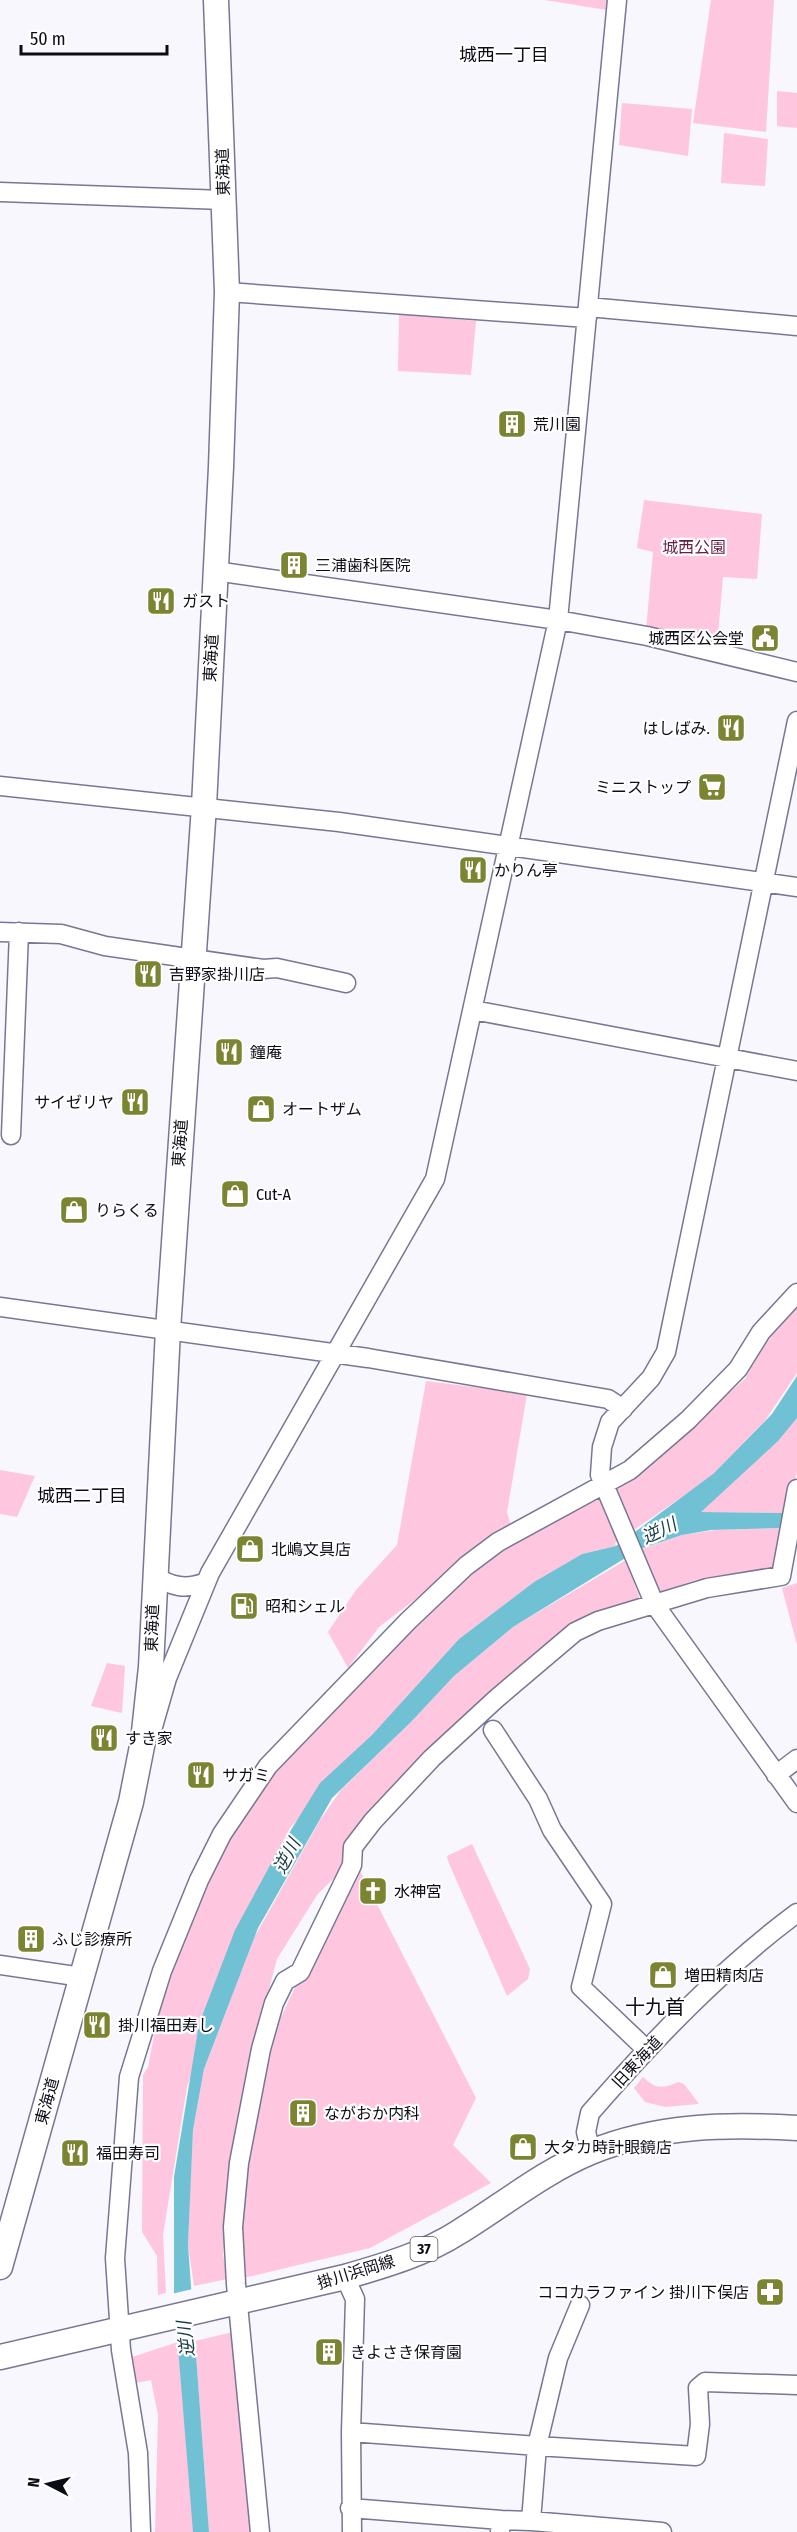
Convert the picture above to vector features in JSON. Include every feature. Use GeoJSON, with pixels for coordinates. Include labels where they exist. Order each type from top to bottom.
{"type":"FeatureCollection","features":[{"type":"Feature","properties":{"kind":"main road","name":"東海道"},"geometry":{"type":"LineString","coordinates":[[0,2267],[4,2234],[82,1977],[131,1802],[143,1742],[151,1667],[168,1330],[191,959],[204,806],[226,292],[216,0]]}},
{"type":"Feature","properties":{"kind":"main road","name":"掛川浜岡線"},"geometry":{"type":"LineString","coordinates":[[0,2357],[345,2277],[413,2254],[457,2234],[531,2184],[591,2152],[679,2129],[724,2125],[797,2128]]}},
{"type":"Feature","properties":{"kind":"street"},"geometry":{"type":"LineString","coordinates":[[131,1802],[167,1678],[206,1582],[435,1179],[558,620],[617,0]]}},
{"type":"Feature","properties":{"kind":"street"},"geometry":{"type":"LineString","coordinates":[[0,192],[224,200]]}},
{"type":"Feature","properties":{"kind":"street"},"geometry":{"type":"LineString","coordinates":[[226,292],[797,326]]}},
{"type":"Feature","properties":{"kind":"street"},"geometry":{"type":"LineString","coordinates":[[215,571],[558,620],[647,636],[797,672]]}},
{"type":"Feature","properties":{"kind":"street"},"geometry":{"type":"LineString","coordinates":[[797,721],[666,1352],[651,1378],[605,1432],[600,1463],[605,1488],[654,1602],[797,1803]]}},
{"type":"Feature","properties":{"kind":"street"},"geometry":{"type":"LineString","coordinates":[[0,786],[339,822],[797,887]]}},
{"type":"Feature","properties":{"kind":"street"},"geometry":{"type":"LineString","coordinates":[[0,932],[61,934],[105,946],[263,969],[277,968],[346,983]]}},
{"type":"Feature","properties":{"kind":"street"},"geometry":{"type":"LineString","coordinates":[[11,1135],[19,932]]}},
{"type":"Feature","properties":{"kind":"street"},"geometry":{"type":"LineString","coordinates":[[473,1010],[797,1071]]}},
{"type":"Feature","properties":{"kind":"street"},"geometry":{"type":"LineString","coordinates":[[141,2532],[138,2453],[115,2258],[129,2076],[162,1971],[199,1880],[222,1834],[268,1766],[408,1621],[466,1566],[498,1542],[605,1488],[630,1470],[688,1420],[738,1369],[761,1332],[797,1293]]}},
{"type":"Feature","properties":{"kind":"street"},"geometry":{"type":"LineString","coordinates":[[0,1307],[368,1358],[608,1399],[623,1409]]}},
{"type":"Feature","properties":{"kind":"street"},"geometry":{"type":"LineString","coordinates":[[260,2532],[236,2303],[233,2227],[239,2163],[261,2049],[274,2002],[285,1981],[300,1972],[352,1866],[353,1847],[373,1821],[432,1758],[575,1632],[598,1621],[654,1602],[708,1588],[781,1576],[796,1497]]}},
{"type":"Feature","properties":{"kind":"street"},"geometry":{"type":"LineString","coordinates":[[154,1575],[173,1586],[195,1587],[206,1582]]}},
{"type":"Feature","properties":{"kind":"street"},"geometry":{"type":"LineString","coordinates":[[493,1730],[538,1799],[552,1830],[602,1904],[581,1987],[647,2050]]}},
{"type":"Feature","properties":{"kind":"street"},"geometry":{"type":"LineString","coordinates":[[776,1775],[797,1759]]}},
{"type":"Feature","properties":{"kind":"street","name":"旧東海道"},"geometry":{"type":"LineString","coordinates":[[591,2152],[586,2132],[590,2113],[647,2050],[743,1957],[797,1913]]}},
{"type":"Feature","properties":{"kind":"street"},"geometry":{"type":"LineString","coordinates":[[0,1965],[82,1977]]}},
{"type":"Feature","properties":{"kind":"street"},"geometry":{"type":"LineString","coordinates":[[345,2277],[355,2299],[350,2508],[352,2532]]}},
{"type":"Feature","properties":{"kind":"street"},"geometry":{"type":"LineString","coordinates":[[531,2521],[537,2446],[558,2358],[580,2305]]}},
{"type":"Feature","properties":{"kind":"street"},"geometry":{"type":"LineString","coordinates":[[351,2433],[696,2456],[700,2424],[698,2388],[705,2382],[797,2385]]}},
{"type":"Feature","properties":{"kind":"street"},"geometry":{"type":"LineString","coordinates":[[350,2508],[500,2526],[531,2521],[662,2532]]}},
{"type":"Feature","properties":{"kind":"green space"},"geometry":{"type":"Polygon","coordinates":[[[545,0],[608,0],[607,10],[545,0]]]}},
{"type":"Feature","properties":{"kind":"green space"},"geometry":{"type":"Polygon","coordinates":[[[711,0],[774,0],[766,132],[693,123],[711,0]]]}},
{"type":"Feature","properties":{"kind":"green space"},"geometry":{"type":"Polygon","coordinates":[[[777,91],[797,93],[797,128],[777,126],[777,91]]]}},
{"type":"Feature","properties":{"kind":"green space"},"geometry":{"type":"Polygon","coordinates":[[[622,103],[692,109],[688,156],[619,145],[622,103]]]}},
{"type":"Feature","properties":{"kind":"green space"},"geometry":{"type":"Polygon","coordinates":[[[724,133],[768,139],[765,186],[721,183],[724,133]]]}},
{"type":"Feature","properties":{"kind":"green space"},"geometry":{"type":"Polygon","coordinates":[[[399,314],[476,321],[471,375],[398,371],[399,314]]]}},
{"type":"Feature","properties":{"kind":"green space","name":"城西公園"},"geometry":{"type":"Polygon","coordinates":[[[644,500],[762,514],[757,579],[723,577],[717,647],[646,630],[653,552],[637,548],[644,500]]]}},
{"type":"Feature","properties":{"kind":"green space"},"geometry":{"type":"Polygon","coordinates":[[[797,1307],[797,1373],[764,1422],[708,1479],[615,1543],[616,1546],[582,1554],[534,1582],[459,1639],[290,1828],[239,1924],[187,2087],[163,2235],[166,2293],[158,2295],[157,2256],[142,2232],[143,2075],[148,2067],[167,1968],[202,1883],[258,1794],[334,1704],[419,1616],[500,1550],[615,1491],[745,1379],[769,1334],[797,1307]]]}},
{"type":"Feature","properties":{"kind":"green space"},"geometry":{"type":"Polygon","coordinates":[[[426,1381],[527,1394],[507,1512],[511,1526],[379,1627],[348,1668],[328,1632],[356,1590],[397,1545],[426,1381]]]}},
{"type":"Feature","properties":{"kind":"green space"},"geometry":{"type":"Polygon","coordinates":[[[797,1418],[797,1472],[787,1513],[700,1512],[797,1418]]]}},
{"type":"Feature","properties":{"kind":"green space"},"geometry":{"type":"Polygon","coordinates":[[[0,1470],[35,1476],[17,1517],[0,1514],[0,1470]]]}},
{"type":"Feature","properties":{"kind":"green space"},"geometry":{"type":"Polygon","coordinates":[[[784,1528],[778,1561],[771,1570],[695,1580],[658,1593],[642,1549],[682,1535],[716,1530],[784,1528]]]}},
{"type":"Feature","properties":{"kind":"green space"},"geometry":{"type":"Polygon","coordinates":[[[626,1560],[641,1602],[591,1617],[483,1705],[343,1869],[317,1895],[277,1959],[249,2064],[229,2195],[223,2254],[227,2279],[194,2286],[188,2245],[190,2192],[193,2130],[204,2069],[254,1938],[320,1820],[341,1790],[411,1722],[454,1676],[513,1627],[626,1560]]]}},
{"type":"Feature","properties":{"kind":"green space"},"geometry":{"type":"Polygon","coordinates":[[[797,1583],[797,1645],[782,1588],[797,1583]]]}},
{"type":"Feature","properties":{"kind":"green space"},"geometry":{"type":"Polygon","coordinates":[[[107,1663],[125,1666],[122,1713],[91,1706],[107,1663]]]}},
{"type":"Feature","properties":{"kind":"green space"},"geometry":{"type":"Polygon","coordinates":[[[472,1844],[530,1969],[528,1979],[507,1996],[448,1861],[447,1856],[472,1844]]]}},
{"type":"Feature","properties":{"kind":"green space"},"geometry":{"type":"Polygon","coordinates":[[[355,1861],[476,2098],[453,2145],[491,2183],[370,2248],[243,2278],[239,2232],[262,2057],[355,1861]]]}},
{"type":"Feature","properties":{"kind":"green space"},"geometry":{"type":"Polygon","coordinates":[[[643,2077],[659,2087],[678,2082],[684,2084],[699,2104],[665,2107],[645,2102],[634,2088],[643,2077]]]}},
{"type":"Feature","properties":{"kind":"green space"},"geometry":{"type":"Polygon","coordinates":[[[237,2331],[258,2532],[209,2532],[195,2341],[237,2331]]]}},
{"type":"Feature","properties":{"kind":"green space"},"geometry":{"type":"Polygon","coordinates":[[[178,2342],[194,2532],[155,2532],[158,2415],[151,2380],[136,2383],[132,2357],[178,2342]]]}},
{"type":"Feature","properties":{"kind":"water","name":"逆川"},"geometry":{"type":"Polygon","coordinates":[[[797,1376],[797,1418],[778,1441],[701,1512],[787,1513],[784,1528],[711,1530],[682,1535],[640,1549],[513,1627],[454,1676],[411,1722],[332,1798],[258,1928],[204,2069],[193,2130],[188,2245],[209,2532],[193,2532],[174,2298],[174,2177],[199,2024],[235,1930],[275,1856],[320,1783],[372,1735],[459,1639],[534,1582],[582,1554],[616,1546],[713,1474],[772,1414],[797,1376]]]}},
{"type":"Feature","properties":{"kind":"pier"},"geometry":{"type":"Polygon","coordinates":[[[193,2289],[196,2337],[175,2342],[171,2294],[193,2289]]]}},
{"type":"Feature","properties":{"kind":"place","name":"荒川園"},"geometry":{"type":"Point","coordinates":[512,424]}},
{"type":"Feature","properties":{"kind":"place","name":"三浦歯科医院"},"geometry":{"type":"Point","coordinates":[294,565]}},
{"type":"Feature","properties":{"kind":"place","name":"ガスト"},"geometry":{"type":"Point","coordinates":[161,601]}},
{"type":"Feature","properties":{"kind":"place","name":"城西区公会堂"},"geometry":{"type":"Point","coordinates":[765,638]}},
{"type":"Feature","properties":{"kind":"place","name":"はしばみ."},"geometry":{"type":"Point","coordinates":[731,728]}},
{"type":"Feature","properties":{"kind":"place","name":"ミニストップ"},"geometry":{"type":"Point","coordinates":[712,787]}},
{"type":"Feature","properties":{"kind":"place","name":"かりん亭"},"geometry":{"type":"Point","coordinates":[473,870]}},
{"type":"Feature","properties":{"kind":"place","name":"吉野家掛川店"},"geometry":{"type":"Point","coordinates":[148,974]}},
{"type":"Feature","properties":{"kind":"place","name":"鐘庵"},"geometry":{"type":"Point","coordinates":[229,1052]}},
{"type":"Feature","properties":{"kind":"place","name":"サイゼリヤ"},"geometry":{"type":"Point","coordinates":[135,1102]}},
{"type":"Feature","properties":{"kind":"place","name":"オートザム"},"geometry":{"type":"Point","coordinates":[261,1109]}},
{"type":"Feature","properties":{"kind":"place","name":"Cut-A"},"geometry":{"type":"Point","coordinates":[235,1194]}},
{"type":"Feature","properties":{"kind":"place","name":"りらくる"},"geometry":{"type":"Point","coordinates":[74,1210]}},
{"type":"Feature","properties":{"kind":"place","name":"北嶋文具店"},"geometry":{"type":"Point","coordinates":[250,1549]}},
{"type":"Feature","properties":{"kind":"place","name":"昭和シェル"},"geometry":{"type":"Point","coordinates":[244,1606]}},
{"type":"Feature","properties":{"kind":"place","name":"すき家"},"geometry":{"type":"Point","coordinates":[104,1738]}},
{"type":"Feature","properties":{"kind":"place","name":"サガミ"},"geometry":{"type":"Point","coordinates":[201,1775]}},
{"type":"Feature","properties":{"kind":"place","name":"水神宮"},"geometry":{"type":"Point","coordinates":[373,1891]}},
{"type":"Feature","properties":{"kind":"place","name":"ふじ診療所"},"geometry":{"type":"Point","coordinates":[31,1939]}},
{"type":"Feature","properties":{"kind":"place","name":"増田精肉店"},"geometry":{"type":"Point","coordinates":[663,1975]}},
{"type":"Feature","properties":{"kind":"place","name":"掛川福田寿し"},"geometry":{"type":"Point","coordinates":[97,2025]}},
{"type":"Feature","properties":{"kind":"place","name":"ながおか内科"},"geometry":{"type":"Point","coordinates":[303,2113]}},
{"type":"Feature","properties":{"kind":"place","name":"大タカ時計眼鏡店"},"geometry":{"type":"Point","coordinates":[523,2147]}},
{"type":"Feature","properties":{"kind":"place","name":"福田寿司"},"geometry":{"type":"Point","coordinates":[75,2153]}},
{"type":"Feature","properties":{"kind":"place","name":"ココカラファイン 掛川下俣店"},"geometry":{"type":"Point","coordinates":[770,2292]}},
{"type":"Feature","properties":{"kind":"place","name":"きよさき保育園"},"geometry":{"type":"Point","coordinates":[329,2352]}},
{"type":"Feature","properties":{"kind":"district","name":"城西一丁目"},"geometry":{"type":"Point","coordinates":[504,55]}},
{"type":"Feature","properties":{"kind":"district","name":"城西二丁目"},"geometry":{"type":"Point","coordinates":[82,1496]}},
{"type":"Feature","properties":{"kind":"district","name":"十九首"},"geometry":{"type":"Point","coordinates":[655,2007]}}]}
